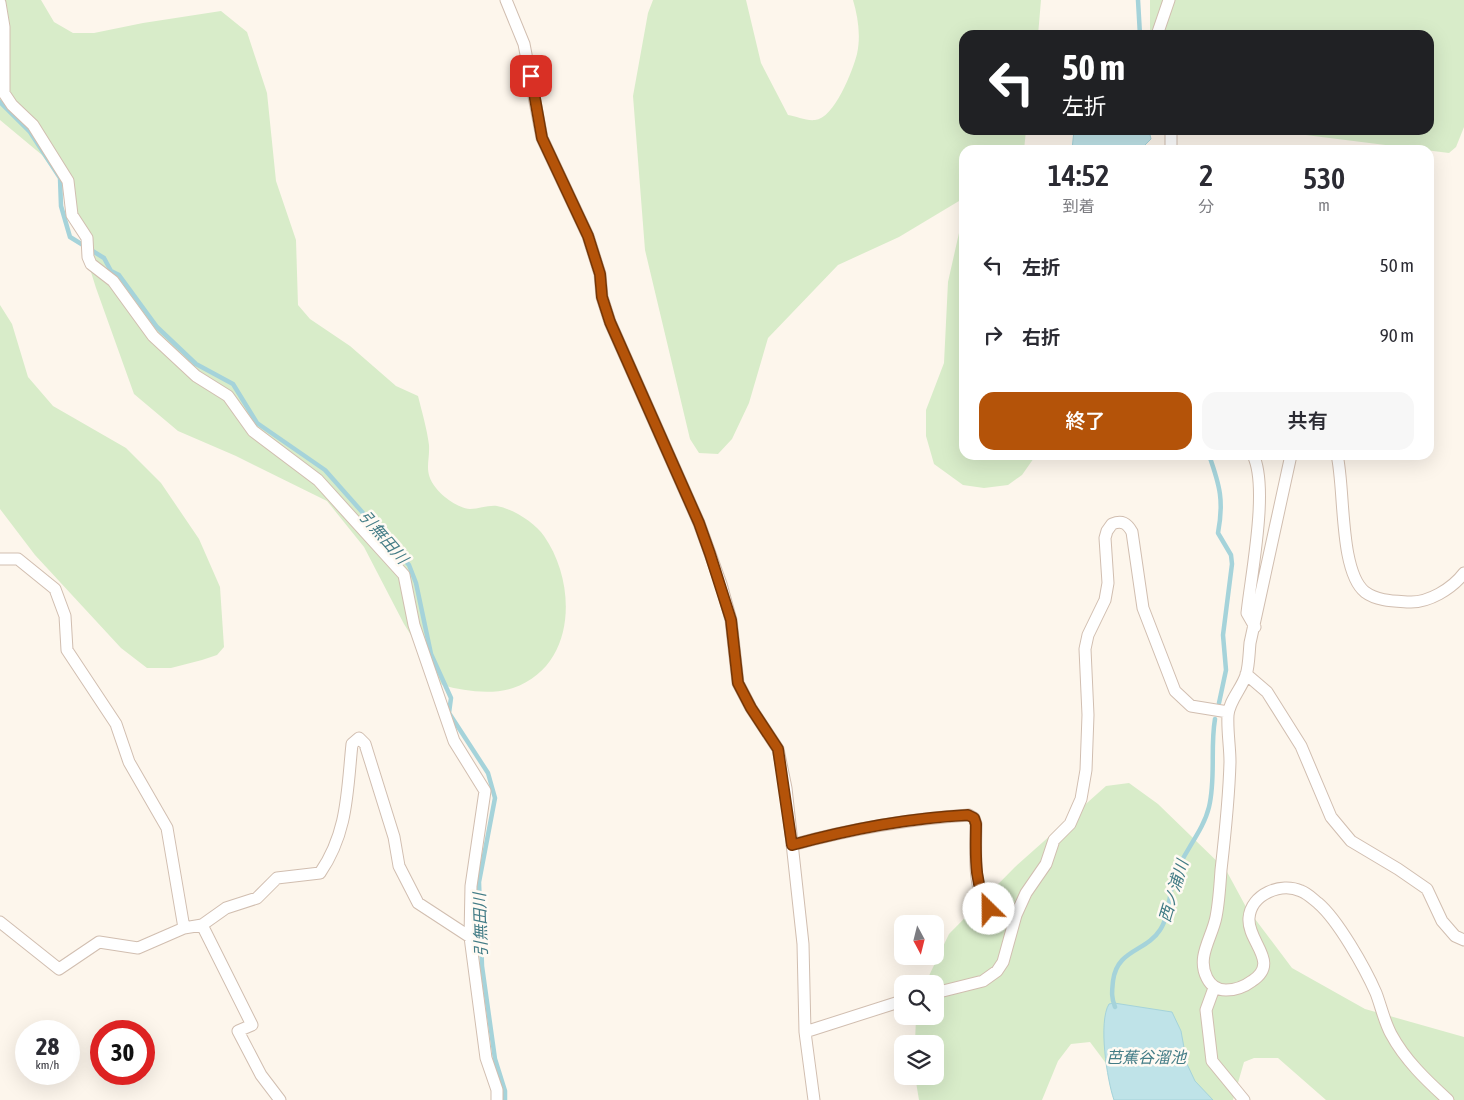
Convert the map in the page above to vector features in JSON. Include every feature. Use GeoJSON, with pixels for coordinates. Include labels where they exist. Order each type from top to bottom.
{"type":"FeatureCollection","features":[{"type":"Feature","properties":{"kind":"street"},"geometry":{"type":"LineString","coordinates":[[506,0],[524,44],[542,138],[588,236],[600,274],[602,297],[610,322],[699,523],[721,584],[731,620],[738,683],[751,708],[778,749],[792,845],[803,944],[805,1032],[814,1100]]}},
{"type":"Feature","properties":{"kind":"street"},"geometry":{"type":"LineString","coordinates":[[1160,30],[1169,0]]}},
{"type":"Feature","properties":{"kind":"street"},"geometry":{"type":"LineString","coordinates":[[0,4],[4,27],[4,93],[12,105],[33,125],[68,181],[72,215],[87,238],[88,257],[91,264],[113,281],[153,336],[196,376],[228,396],[253,431],[318,480],[404,575],[414,625],[454,741],[485,791],[471,886],[470,937],[486,1058],[496,1090],[497,1100]]}},
{"type":"Feature","properties":{"kind":"street"},"geometry":{"type":"LineString","coordinates":[[1255,627],[1247,612],[1259,504],[1256,460]]}},
{"type":"Feature","properties":{"kind":"street"},"geometry":{"type":"LineString","coordinates":[[1290,460],[1250,643],[1246,674],[1228,712],[1230,763],[1224,850],[1216,918],[1203,955],[1207,979],[1214,988],[1224,991],[1234,990],[1246,985],[1263,971],[1262,953],[1250,931],[1249,922],[1253,905],[1262,896],[1273,890],[1286,888],[1302,891],[1319,904],[1347,940],[1375,992],[1390,1033],[1404,1055],[1448,1100]]}},
{"type":"Feature","properties":{"kind":"street"},"geometry":{"type":"LineString","coordinates":[[1338,460],[1350,567],[1364,591],[1386,601],[1419,602],[1433,597],[1458,580],[1464,573]]}},
{"type":"Feature","properties":{"kind":"street"},"geometry":{"type":"LineString","coordinates":[[944,991],[983,981],[997,972],[1003,962],[1016,915],[1026,893],[1046,864],[1054,840],[1070,824],[1080,799],[1086,770],[1088,715],[1085,649],[1088,635],[1106,600],[1108,583],[1105,538],[1106,531],[1112,524],[1122,522],[1128,525],[1132,532],[1143,608],[1175,691],[1191,706],[1228,712]]}},
{"type":"Feature","properties":{"kind":"street"},"geometry":{"type":"LineString","coordinates":[[0,559],[18,559],[54,589],[65,616],[67,650],[116,724],[129,762],[167,828],[184,928]]}},
{"type":"Feature","properties":{"kind":"street"},"geometry":{"type":"LineString","coordinates":[[1246,674],[1267,692],[1302,746],[1331,817],[1351,841],[1427,889],[1442,921],[1455,936],[1464,940]]}},
{"type":"Feature","properties":{"kind":"street"},"geometry":{"type":"LineString","coordinates":[[0,922],[59,969],[99,942],[138,948],[184,928],[202,925],[226,908],[257,898],[277,878],[320,873],[332,855],[344,825],[352,744],[359,738],[365,744],[394,837],[400,866],[418,903],[470,937]]}},
{"type":"Feature","properties":{"kind":"street"},"geometry":{"type":"LineString","coordinates":[[792,845],[832,834],[926,818],[968,815],[974,818],[976,824],[976,867],[982,896],[989,909],[1000,914],[1016,915]]}},
{"type":"Feature","properties":{"kind":"street"},"geometry":{"type":"LineString","coordinates":[[202,925],[252,1025],[238,1031],[261,1075],[280,1100]]}},
{"type":"Feature","properties":{"kind":"street"},"geometry":{"type":"LineString","coordinates":[[1214,988],[1206,1010],[1212,1061],[1244,1100]]}},
{"type":"Feature","properties":{"kind":"street"},"geometry":{"type":"LineString","coordinates":[[805,1032],[894,1004]]}},
{"type":"Feature","properties":{"kind":"green space"},"geometry":{"type":"Polygon","coordinates":[[[0,0],[41,0],[54,22],[73,33],[94,33],[221,11],[247,32],[267,93],[276,181],[296,240],[298,305],[310,319],[350,346],[396,386],[418,396],[429,445],[428,472],[432,482],[439,491],[451,502],[461,507],[473,509],[497,506],[517,513],[540,531],[555,555],[562,576],[566,599],[565,621],[560,643],[549,662],[534,677],[513,688],[487,692],[442,685],[404,624],[364,547],[327,501],[236,456],[178,431],[134,394],[96,288],[64,186],[42,155],[0,120],[0,0]]]}},
{"type":"Feature","properties":{"kind":"green space"},"geometry":{"type":"Polygon","coordinates":[[[653,0],[746,0],[761,63],[788,115],[815,120],[822,118],[836,103],[855,61],[859,33],[853,0],[1041,0],[1038,30],[959,30],[959,135],[1026,135],[1024,145],[959,145],[959,201],[899,237],[838,265],[768,338],[749,403],[732,439],[718,454],[699,453],[690,439],[645,250],[633,96],[648,13],[653,0]]]}},
{"type":"Feature","properties":{"kind":"green space"},"geometry":{"type":"Polygon","coordinates":[[[1150,0],[1464,0],[1464,127],[1456,147],[1449,153],[1434,151],[1434,145],[1385,145],[1306,135],[1434,135],[1434,30],[1150,30],[1150,0]]]}},
{"type":"Feature","properties":{"kind":"green space"},"geometry":{"type":"Polygon","coordinates":[[[959,233],[959,460],[1032,460],[1022,475],[1008,485],[984,488],[963,485],[934,464],[926,436],[926,410],[944,363],[948,282],[959,233]]]}},
{"type":"Feature","properties":{"kind":"green space"},"geometry":{"type":"Polygon","coordinates":[[[0,305],[12,324],[28,377],[53,406],[126,448],[161,483],[199,539],[220,587],[224,647],[217,655],[171,668],[147,668],[121,648],[35,555],[0,509],[0,305]]]}},
{"type":"Feature","properties":{"kind":"green space"},"geometry":{"type":"Polygon","coordinates":[[[1129,783],[1158,804],[1226,870],[1246,907],[1292,968],[1365,1009],[1464,1037],[1464,1100],[1326,1100],[1278,1058],[1254,1058],[1244,1062],[1233,1100],[1129,1100],[1090,1042],[1071,1044],[1058,1061],[1042,1100],[919,1100],[916,1085],[944,1085],[944,1035],[915,1035],[916,1025],[944,1025],[944,975],[929,975],[934,965],[944,965],[944,944],[949,934],[1015,867],[1106,786],[1129,783]]]}},
{"type":"Feature","properties":{"kind":"water"},"geometry":{"type":"Polygon","coordinates":[[[1074,135],[1150,135],[1151,139],[1145,145],[1072,145],[1074,135]]]}},
{"type":"Feature","properties":{"kind":"water","name":"芭蕉谷溜池"},"geometry":{"type":"Polygon","coordinates":[[[1114,1003],[1172,1012],[1181,1031],[1187,1064],[1195,1081],[1213,1100],[1114,1100],[1106,1066],[1104,1024],[1109,1004],[1114,1003]]]}},
{"type":"Feature","properties":{"kind":"waterway","name":"西ノ浦川"},"geometry":{"type":"LineString","coordinates":[[1138,0],[1140,30]]}},
{"type":"Feature","properties":{"kind":"waterway","name":"引無田川"},"geometry":{"type":"LineString","coordinates":[[0,102],[30,132],[60,178],[61,206],[70,237],[104,258],[111,271],[119,275],[157,327],[196,364],[233,384],[257,423],[325,470],[409,565],[416,583],[431,654],[451,698],[449,713],[488,773],[495,798],[479,882],[482,966],[495,1059],[505,1091],[505,1100]]}},
{"type":"Feature","properties":{"kind":"waterway","name":"西ノ浦川"},"geometry":{"type":"LineString","coordinates":[[1211,460],[1221,502],[1218,533],[1231,555],[1232,564],[1223,635],[1226,670],[1219,703]]}},
{"type":"Feature","properties":{"kind":"waterway","name":"西ノ浦川"},"geometry":{"type":"LineString","coordinates":[[1115,1007],[1112,991],[1116,971],[1126,957],[1154,937],[1163,925],[1174,878],[1182,859],[1198,834],[1206,816],[1211,796],[1215,719]]}},
{"type":"Feature","properties":{"kind":"route"},"geometry":{"type":"LineString","coordinates":[[531,76],[542,138],[588,236],[600,274],[602,297],[610,322],[699,523],[721,584],[731,620],[738,683],[751,708],[778,749],[786,788],[792,845],[832,834],[926,818],[968,815],[974,818],[976,824],[976,867],[982,896],[989,909]]}}]}
